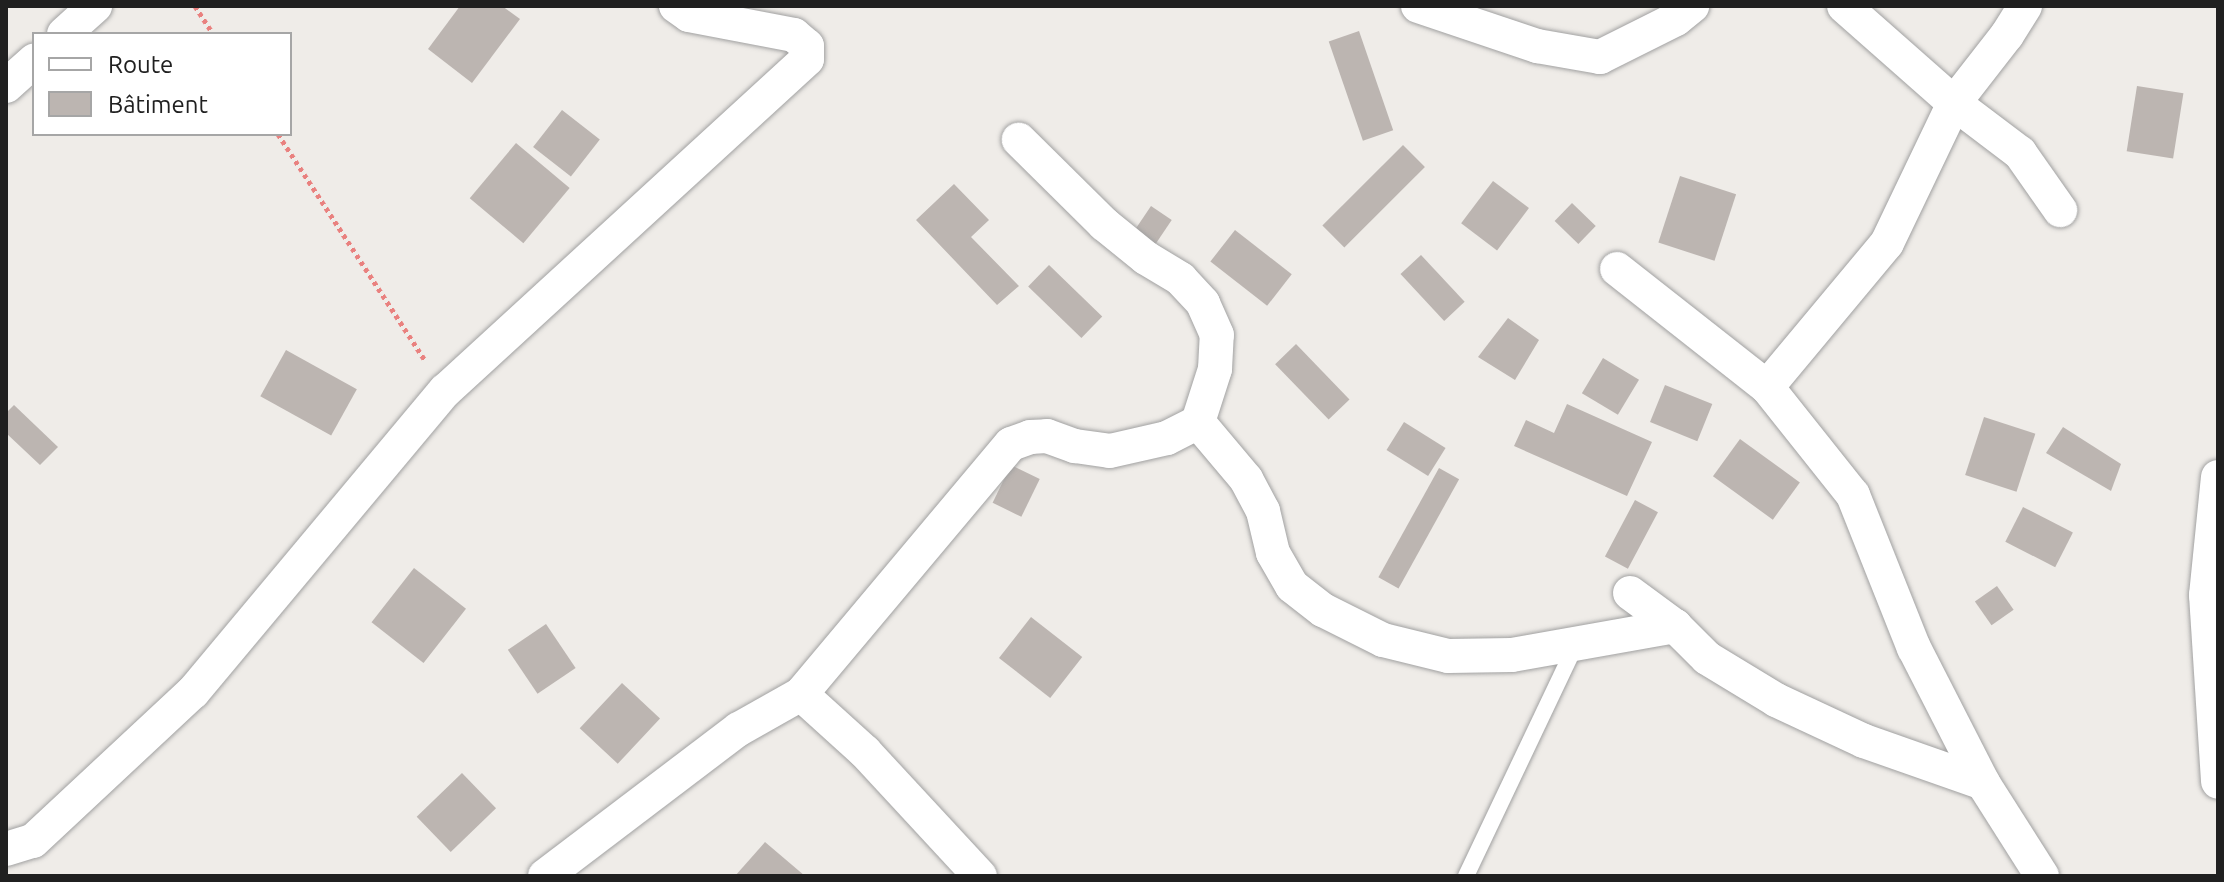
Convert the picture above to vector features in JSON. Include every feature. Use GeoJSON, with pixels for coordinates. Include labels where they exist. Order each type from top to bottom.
{"type":"FeatureCollection","features":[{"type":"Feature","properties":{"kind":"street"},"geometry":{"type":"LineString","coordinates":[[66,32],[95,6]]}},
{"type":"Feature","properties":{"kind":"street"},"geometry":{"type":"LineString","coordinates":[[6,849],[33,841],[193,692],[445,391],[807,59],[807,46],[794,35],[689,15],[676,6]]}},
{"type":"Feature","properties":{"kind":"street"},"geometry":{"type":"LineString","coordinates":[[1418,6],[1537,46],[1600,57],[1676,19],[1692,6]]}},
{"type":"Feature","properties":{"kind":"street"},"geometry":{"type":"LineString","coordinates":[[1844,6],[1954,103],[2020,153],[2060,210]]}},
{"type":"Feature","properties":{"kind":"street"},"geometry":{"type":"LineString","coordinates":[[1767,387],[1887,243],[1954,103],[2007,35],[2025,6]]}},
{"type":"Feature","properties":{"kind":"street"},"geometry":{"type":"LineString","coordinates":[[6,86],[32,63]]}},
{"type":"Feature","properties":{"kind":"street"},"geometry":{"type":"LineString","coordinates":[[545,876],[739,729],[801,694],[1011,444],[1030,437],[1047,436],[1075,446],[1110,451],[1167,438],[1198,422],[1215,369],[1217,335],[1203,303],[1181,279],[1146,258],[1104,224],[1019,140]]}},
{"type":"Feature","properties":{"kind":"street"},"geometry":{"type":"LineString","coordinates":[[1617,269],[1767,387],[1853,495],[1914,648],[1983,783],[2042,876]]}},
{"type":"Feature","properties":{"kind":"street"},"geometry":{"type":"LineString","coordinates":[[1198,422],[1246,479],[1263,511],[1273,553],[1292,586],[1323,610],[1383,640],[1448,656],[1512,655],[1675,626]]}},
{"type":"Feature","properties":{"kind":"street"},"geometry":{"type":"LineString","coordinates":[[2218,477],[2206,595],[2218,782]]}},
{"type":"Feature","properties":{"kind":"street"},"geometry":{"type":"LineString","coordinates":[[1630,593],[1675,626],[1707,658],[1776,700],[1864,741],[1983,783]]}},
{"type":"Feature","properties":{"kind":"street"},"geometry":{"type":"LineString","coordinates":[[801,694],[865,752],[980,876]]}},
{"type":"Feature","properties":{"kind":"lane"},"geometry":{"type":"LineString","coordinates":[[1466,876],[1576,644]]}},
{"type":"Feature","properties":{"kind":"path"},"geometry":{"type":"LineString","coordinates":[[195,6],[212,32]]}},
{"type":"Feature","properties":{"kind":"path"},"geometry":{"type":"LineString","coordinates":[[279,136],[445,391]]}},
{"type":"Feature","properties":{"kind":"building"},"geometry":{"type":"Polygon","coordinates":[[[460,6],[502,6],[520,19],[472,83],[428,49],[460,6]]]}},
{"type":"Feature","properties":{"kind":"building"},"geometry":{"type":"Polygon","coordinates":[[[1359,31],[1393,130],[1363,141],[1329,41],[1359,31]]]}},
{"type":"Feature","properties":{"kind":"building"},"geometry":{"type":"Polygon","coordinates":[[[2137,86],[2183,93],[2173,159],[2127,151],[2137,86]]]}},
{"type":"Feature","properties":{"kind":"building"},"geometry":{"type":"Polygon","coordinates":[[[562,110],[600,140],[571,177],[533,147],[562,110]]]}},
{"type":"Feature","properties":{"kind":"building"},"geometry":{"type":"Polygon","coordinates":[[[516,143],[570,188],[523,243],[470,198],[516,143]]]}},
{"type":"Feature","properties":{"kind":"building"},"geometry":{"type":"Polygon","coordinates":[[[1403,145],[1425,167],[1344,248],[1322,226],[1403,145]]]}},
{"type":"Feature","properties":{"kind":"building"},"geometry":{"type":"Polygon","coordinates":[[[1680,176],[1736,194],[1714,261],[1658,243],[1680,176]]]}},
{"type":"Feature","properties":{"kind":"building"},"geometry":{"type":"Polygon","coordinates":[[[1493,181],[1529,208],[1497,250],[1461,223],[1493,181]]]}},
{"type":"Feature","properties":{"kind":"building"},"geometry":{"type":"Polygon","coordinates":[[[954,184],[989,220],[971,237],[1019,286],[997,305],[916,220],[954,184]]]}},
{"type":"Feature","properties":{"kind":"building"},"geometry":{"type":"Polygon","coordinates":[[[1572,203],[1596,226],[1578,244],[1555,221],[1572,203]]]}},
{"type":"Feature","properties":{"kind":"building"},"geometry":{"type":"Polygon","coordinates":[[[1151,206],[1172,220],[1153,248],[1132,234],[1151,206]]]}},
{"type":"Feature","properties":{"kind":"building"},"geometry":{"type":"Polygon","coordinates":[[[1235,230],[1292,274],[1267,306],[1210,262],[1235,230]]]}},
{"type":"Feature","properties":{"kind":"building"},"geometry":{"type":"Polygon","coordinates":[[[1421,255],[1465,302],[1444,321],[1401,274],[1421,255]]]}},
{"type":"Feature","properties":{"kind":"building"},"geometry":{"type":"Polygon","coordinates":[[[1049,265],[1102,316],[1081,338],[1028,287],[1049,265]]]}},
{"type":"Feature","properties":{"kind":"building"},"geometry":{"type":"Polygon","coordinates":[[[1508,318],[1539,340],[1515,380],[1478,357],[1508,318]]]}},
{"type":"Feature","properties":{"kind":"building"},"geometry":{"type":"Polygon","coordinates":[[[1296,344],[1349,399],[1329,420],[1275,364],[1296,344]]]}},
{"type":"Feature","properties":{"kind":"building"},"geometry":{"type":"Polygon","coordinates":[[[286,350],[357,389],[331,436],[260,396],[286,350]]]}},
{"type":"Feature","properties":{"kind":"building"},"geometry":{"type":"Polygon","coordinates":[[[1603,358],[1639,380],[1618,415],[1582,393],[1603,358]]]}},
{"type":"Feature","properties":{"kind":"building"},"geometry":{"type":"Polygon","coordinates":[[[1665,385],[1712,404],[1697,441],[1650,422],[1665,385]]]}},
{"type":"Feature","properties":{"kind":"building"},"geometry":{"type":"Polygon","coordinates":[[[1567,404],[1652,442],[1627,496],[1514,446],[1526,420],[1554,433],[1567,404]]]}},
{"type":"Feature","properties":{"kind":"building"},"geometry":{"type":"Polygon","coordinates":[[[14,405],[58,447],[40,465],[6,433],[6,413],[14,405]]]}},
{"type":"Feature","properties":{"kind":"building"},"geometry":{"type":"Polygon","coordinates":[[[1984,417],[2035,434],[2017,492],[1965,475],[1984,417]]]}},
{"type":"Feature","properties":{"kind":"building"},"geometry":{"type":"Polygon","coordinates":[[[1404,422],[1446,448],[1428,476],[1387,450],[1404,422]]]}},
{"type":"Feature","properties":{"kind":"building"},"geometry":{"type":"Polygon","coordinates":[[[2063,427],[2121,464],[2111,491],[2046,453],[2063,427]]]}},
{"type":"Feature","properties":{"kind":"building"},"geometry":{"type":"Polygon","coordinates":[[[1740,439],[1800,482],[1773,520],[1713,476],[1740,439]]]}},
{"type":"Feature","properties":{"kind":"building"},"geometry":{"type":"Polygon","coordinates":[[[1011,465],[1040,479],[1021,517],[993,503],[1011,465]]]}},
{"type":"Feature","properties":{"kind":"building"},"geometry":{"type":"Polygon","coordinates":[[[1439,468],[1459,479],[1399,588],[1378,577],[1439,468]]]}},
{"type":"Feature","properties":{"kind":"building"},"geometry":{"type":"Polygon","coordinates":[[[1635,500],[1658,512],[1628,569],[1605,557],[1635,500]]]}},
{"type":"Feature","properties":{"kind":"building"},"geometry":{"type":"Polygon","coordinates":[[[2023,507],[2073,532],[2055,567],[2005,542],[2023,507]]]}},
{"type":"Feature","properties":{"kind":"building"},"geometry":{"type":"Polygon","coordinates":[[[414,568],[466,609],[424,663],[372,622],[414,568]]]}},
{"type":"Feature","properties":{"kind":"building"},"geometry":{"type":"Polygon","coordinates":[[[1997,586],[2014,610],[1992,625],[1975,601],[1997,586]]]}},
{"type":"Feature","properties":{"kind":"building"},"geometry":{"type":"Polygon","coordinates":[[[1031,617],[1082,657],[1050,698],[999,658],[1031,617]]]}},
{"type":"Feature","properties":{"kind":"building"},"geometry":{"type":"Polygon","coordinates":[[[546,624],[576,668],[538,694],[508,650],[546,624]]]}},
{"type":"Feature","properties":{"kind":"building"},"geometry":{"type":"Polygon","coordinates":[[[622,683],[660,718],[618,764],[580,728],[622,683]]]}},
{"type":"Feature","properties":{"kind":"building"},"geometry":{"type":"Polygon","coordinates":[[[462,773],[496,808],[451,852],[417,817],[462,773]]]}},
{"type":"Feature","properties":{"kind":"building"},"geometry":{"type":"Polygon","coordinates":[[[765,842],[805,876],[735,876],[765,842]]]}}]}
